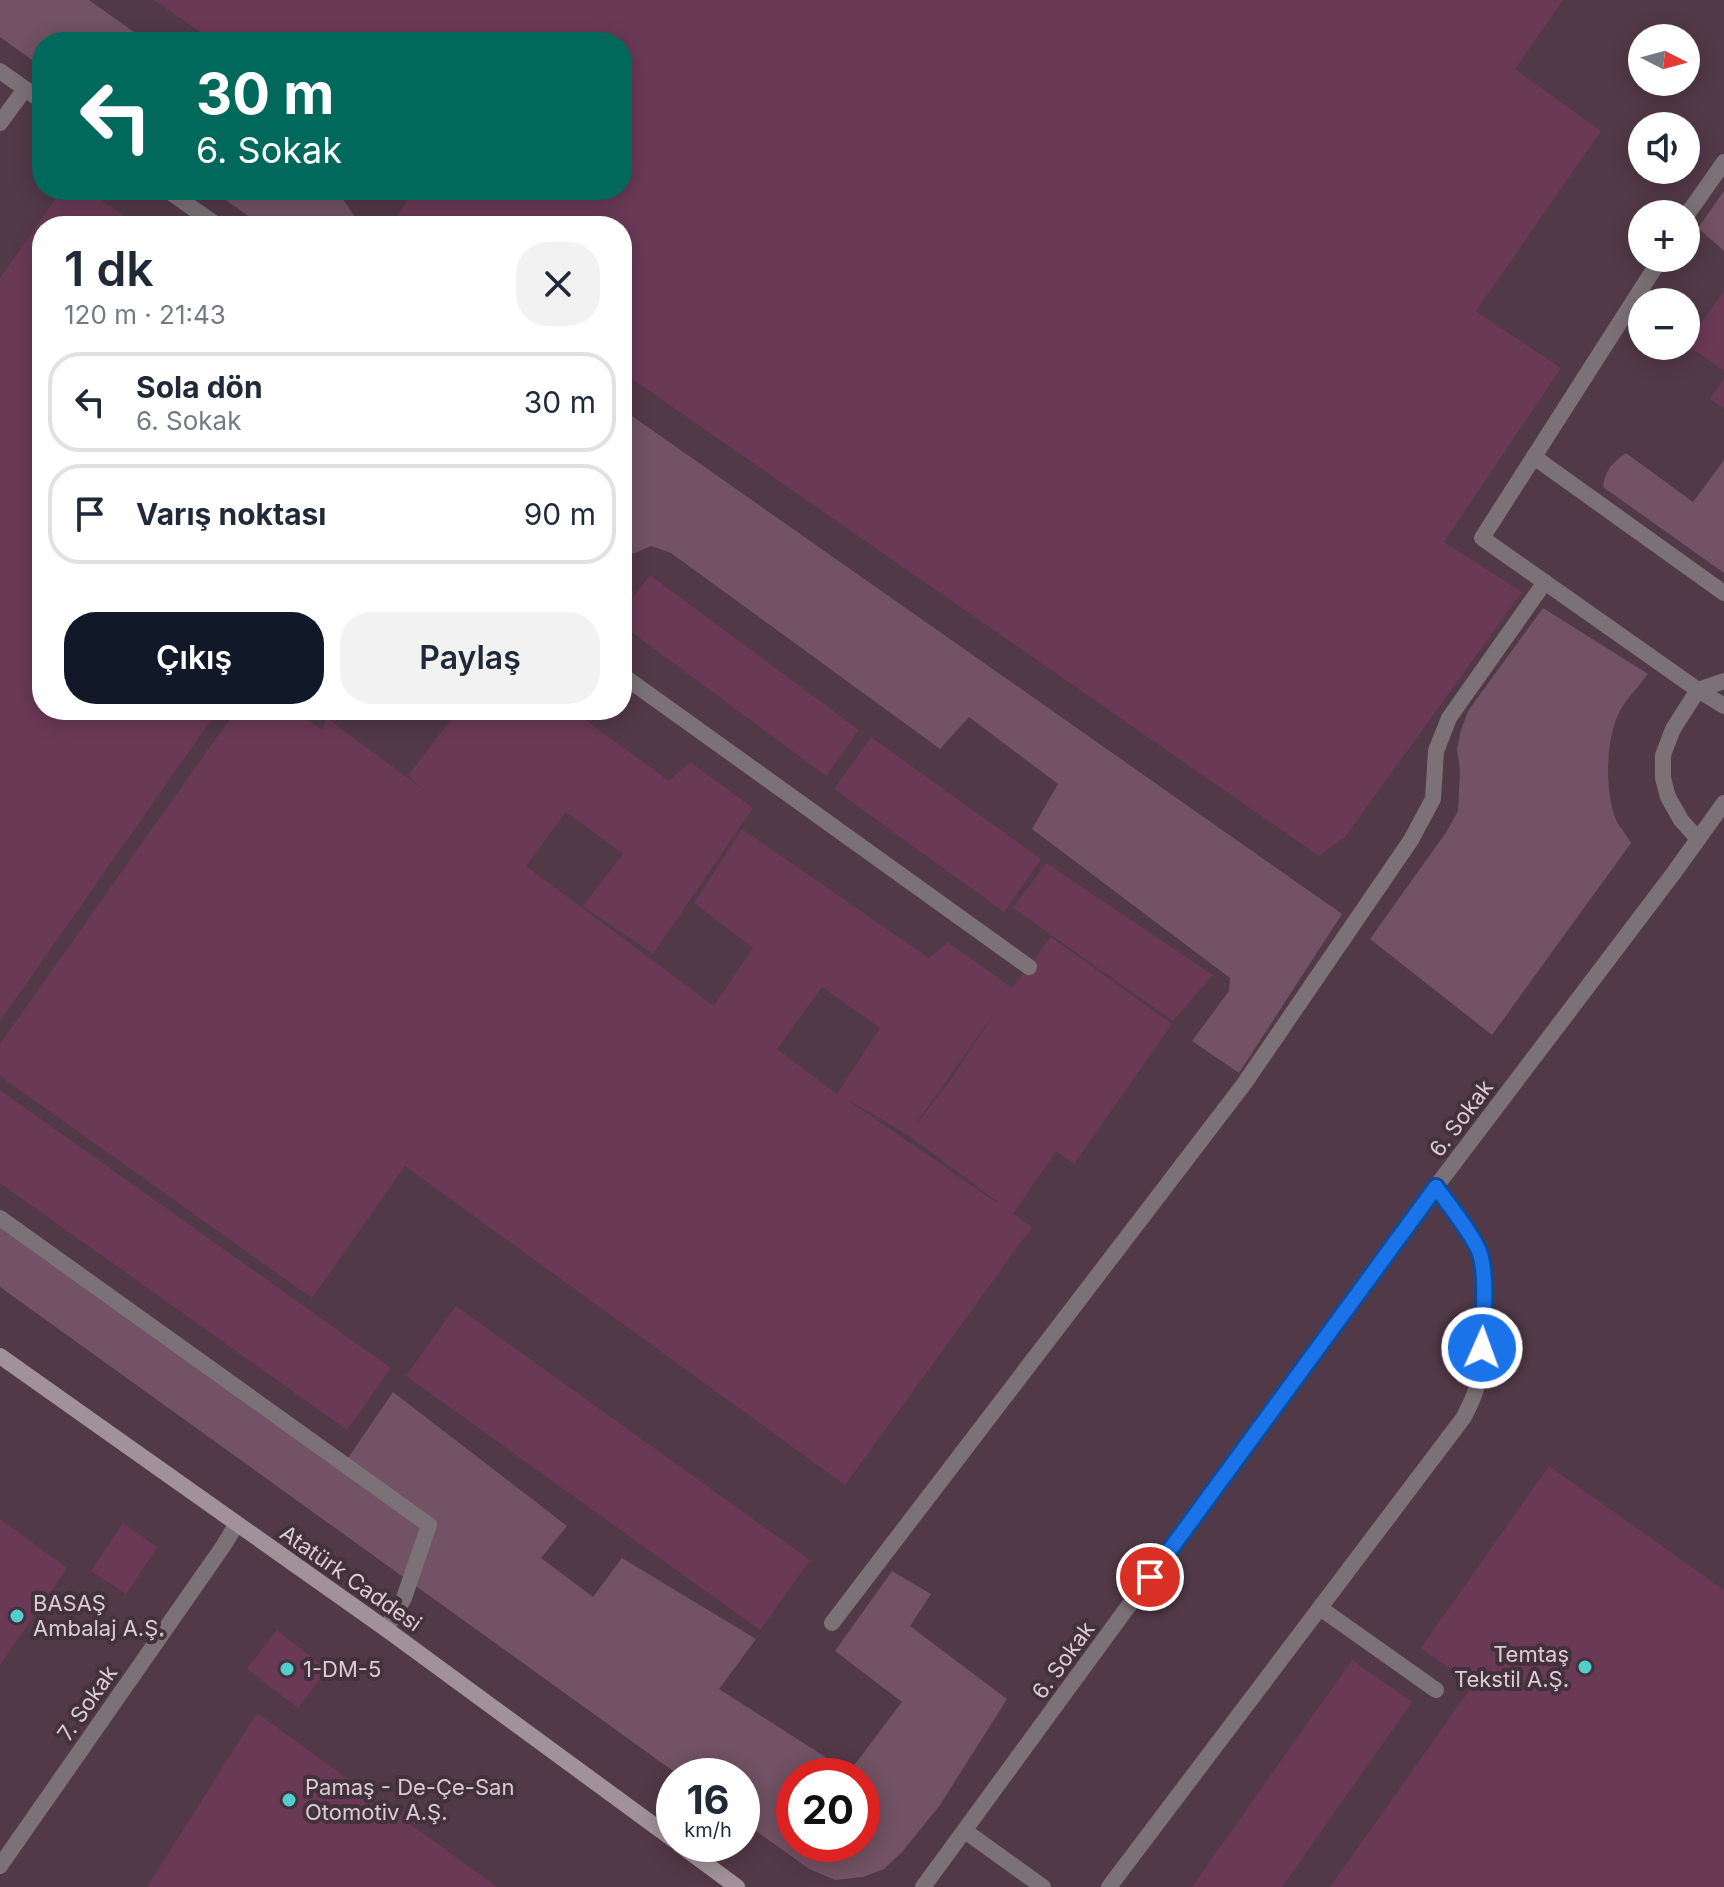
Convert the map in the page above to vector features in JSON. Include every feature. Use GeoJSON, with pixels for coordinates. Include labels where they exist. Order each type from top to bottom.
{"type":"FeatureCollection","features":[{"type":"Feature","properties":{"kind":"street"},"geometry":{"type":"LineString","coordinates":[[0,71],[32,94]]}},
{"type":"Feature","properties":{"kind":"street"},"geometry":{"type":"LineString","coordinates":[[0,123],[25,89]]}},
{"type":"Feature","properties":{"kind":"street"},"geometry":{"type":"LineString","coordinates":[[1697,200],[1724,162]]}},
{"type":"Feature","properties":{"kind":"street"},"geometry":{"type":"LineString","coordinates":[[181,200],[204,216]]}},
{"type":"Feature","properties":{"kind":"street"},"geometry":{"type":"LineString","coordinates":[[1652,272],[1482,538],[1724,706]]}},
{"type":"Feature","properties":{"kind":"street"},"geometry":{"type":"LineString","coordinates":[[1534,457],[1724,593]]}},
{"type":"Feature","properties":{"kind":"street"},"geometry":{"type":"LineString","coordinates":[[832,1623],[1244,1084],[1411,840],[1433,799],[1436,751],[1449,718],[1545,582]]}},
{"type":"Feature","properties":{"kind":"street"},"geometry":{"type":"LineString","coordinates":[[1698,839],[1681,820],[1668,797],[1663,778],[1663,755],[1673,729],[1698,690],[1724,681]]}},
{"type":"Feature","properties":{"kind":"street"},"geometry":{"type":"LineString","coordinates":[[632,682],[1029,967]]}},
{"type":"Feature","properties":{"kind":"street","name":"6. Sokak"},"geometry":{"type":"LineString","coordinates":[[923,1887],[1436,1187],[1724,803]]}},
{"type":"Feature","properties":{"kind":"street"},"geometry":{"type":"LineString","coordinates":[[1109,1887],[1464,1417],[1475,1392],[1481,1365],[1484,1296],[1479,1252],[1436,1187]]}},
{"type":"Feature","properties":{"kind":"street"},"geometry":{"type":"LineString","coordinates":[[0,1218],[429,1525],[404,1598],[386,1629]]}},
{"type":"Feature","properties":{"kind":"street","name":"Atatürk Caddesi"},"geometry":{"type":"LineString","coordinates":[[0,1356],[386,1629],[656,1827]]}},
{"type":"Feature","properties":{"kind":"street","name":"7. Sokak"},"geometry":{"type":"LineString","coordinates":[[0,1866],[236,1525]]}},
{"type":"Feature","properties":{"kind":"street"},"geometry":{"type":"LineString","coordinates":[[1320,1608],[1436,1690]]}},
{"type":"Feature","properties":{"kind":"street"},"geometry":{"type":"LineString","coordinates":[[965,1831],[1043,1887]]}},
{"type":"Feature","properties":{"kind":"street","name":"Atatürk Caddesi"},"geometry":{"type":"LineString","coordinates":[[703,1862],[737,1887]]}},
{"type":"Feature","properties":{"kind":"shaded area"},"geometry":{"type":"Polygon","coordinates":[[[0,0],[1724,0],[1724,1887],[0,1887],[0,0]]]}},
{"type":"Feature","properties":{"kind":"shaded area"},"geometry":{"type":"Polygon","coordinates":[[[0,0],[89,0],[134,32],[32,32],[32,60],[0,37],[0,0]]]}},
{"type":"Feature","properties":{"kind":"shaded area"},"geometry":{"type":"Polygon","coordinates":[[[1724,191],[1724,251],[1700,230],[1700,225],[1724,191]]]}},
{"type":"Feature","properties":{"kind":"shaded area"},"geometry":{"type":"Polygon","coordinates":[[[226,200],[344,200],[354,216],[248,216],[226,200]]]}},
{"type":"Feature","properties":{"kind":"shaded area"},"geometry":{"type":"Polygon","coordinates":[[[632,416],[1342,914],[1239,1073],[1192,1041],[1229,991],[1230,978],[1032,829],[1058,784],[969,717],[940,749],[671,553],[651,546],[632,553],[632,416]]]}},
{"type":"Feature","properties":{"kind":"shaded area"},"geometry":{"type":"Polygon","coordinates":[[[1626,453],[1693,502],[1724,460],[1724,573],[1603,487],[1610,467],[1626,453]]]}},
{"type":"Feature","properties":{"kind":"shaded area"},"geometry":{"type":"Polygon","coordinates":[[[1543,608],[1648,674],[1621,709],[1609,749],[1608,781],[1613,810],[1631,843],[1492,1035],[1370,939],[1458,811],[1460,770],[1457,749],[1468,711],[1543,608]]]}},
{"type":"Feature","properties":{"kind":"shaded area"},"geometry":{"type":"Polygon","coordinates":[[[0,1218],[346,1461],[393,1392],[567,1526],[541,1558],[593,1597],[622,1558],[756,1639],[719,1689],[827,1758],[776,1758],[776,1845],[760,1834],[760,1758],[656,1759],[0,1287],[0,1218]]]}},
{"type":"Feature","properties":{"kind":"shaded area"},"geometry":{"type":"Polygon","coordinates":[[[892,1571],[931,1594],[910,1626],[1007,1699],[940,1805],[884,1869],[863,1877],[835,1880],[799,1862],[880,1862],[880,1758],[860,1758],[902,1702],[835,1651],[892,1571]]]}},
{"type":"Feature","properties":{"kind":"building"},"geometry":{"type":"Polygon","coordinates":[[[154,0],[1563,0],[1515,69],[1601,131],[1476,311],[1561,368],[1444,542],[1522,592],[1345,837],[1319,856],[632,379],[632,216],[398,216],[407,200],[632,200],[632,32],[200,32],[154,0]]]}},
{"type":"Feature","properties":{"kind":"building"},"geometry":{"type":"Polygon","coordinates":[[[55,200],[101,200],[124,216],[44,216],[55,200]]]}},
{"type":"Feature","properties":{"kind":"building"},"geometry":{"type":"Polygon","coordinates":[[[32,233],[32,720],[211,720],[0,1021],[0,278],[32,233]]]}},
{"type":"Feature","properties":{"kind":"building"},"geometry":{"type":"Polygon","coordinates":[[[1724,291],[1724,371],[1700,354],[1700,324],[1724,291]]]}},
{"type":"Feature","properties":{"kind":"building"},"geometry":{"type":"Polygon","coordinates":[[[1724,378],[1724,409],[1710,399],[1724,378]]]}},
{"type":"Feature","properties":{"kind":"building"},"geometry":{"type":"Polygon","coordinates":[[[650,575],[859,730],[826,776],[632,632],[632,599],[650,575]]]}},
{"type":"Feature","properties":{"kind":"building"},"geometry":{"type":"Polygon","coordinates":[[[229,720],[308,720],[322,730],[326,720],[330,720],[428,793],[408,776],[450,720],[586,720],[669,781],[690,762],[753,808],[653,954],[583,906],[623,854],[566,812],[526,866],[714,1006],[753,948],[694,903],[742,829],[929,958],[948,942],[1012,988],[1051,937],[1172,1024],[1074,1164],[1056,1151],[1013,1214],[1032,1227],[845,1485],[405,1166],[312,1298],[0,1076],[0,1044],[229,720]],[[822,987],[777,1049],[837,1094],[880,1028],[822,987]],[[996,1011],[917,1122],[952,1078],[996,1011]],[[845,1098],[997,1203],[998,1202],[908,1135],[845,1098]]]}},
{"type":"Feature","properties":{"kind":"building"},"geometry":{"type":"Polygon","coordinates":[[[871,737],[1041,859],[1004,912],[834,789],[871,737]]]}},
{"type":"Feature","properties":{"kind":"building"},"geometry":{"type":"Polygon","coordinates":[[[1046,863],[1213,975],[1173,1021],[1013,908],[1046,863]]]}},
{"type":"Feature","properties":{"kind":"building"},"geometry":{"type":"Polygon","coordinates":[[[0,1090],[391,1368],[347,1430],[0,1183],[0,1090]]]}},
{"type":"Feature","properties":{"kind":"building"},"geometry":{"type":"Polygon","coordinates":[[[456,1306],[810,1560],[760,1630],[406,1376],[456,1306]]]}},
{"type":"Feature","properties":{"kind":"building","name":"Temtaş Tekstil A.Ş."},"geometry":{"type":"Polygon","coordinates":[[[1549,1466],[1724,1590],[1724,1887],[1330,1887],[1473,1685],[1421,1648],[1549,1466]]]}},
{"type":"Feature","properties":{"kind":"building","name":"BASAŞ Ambalaj A.Ş."},"geometry":{"type":"Polygon","coordinates":[[[0,1519],[67,1568],[0,1665],[0,1519]]]}},
{"type":"Feature","properties":{"kind":"building"},"geometry":{"type":"Polygon","coordinates":[[[123,1523],[157,1547],[126,1594],[91,1571],[123,1523]]]}},
{"type":"Feature","properties":{"kind":"building","name":"1-DM-5"},"geometry":{"type":"Polygon","coordinates":[[[277,1630],[327,1670],[298,1708],[247,1669],[277,1630]]]}},
{"type":"Feature","properties":{"kind":"building"},"geometry":{"type":"Polygon","coordinates":[[[1352,1660],[1412,1702],[1282,1887],[1192,1887],[1352,1660]]]}},
{"type":"Feature","properties":{"kind":"building","name":"Pamaş - De-Çe-San Otomotiv A.Ş."},"geometry":{"type":"Polygon","coordinates":[[[257,1713],[497,1887],[147,1887],[257,1713]]]}},
{"type":"Feature","properties":{"kind":"place","name":"BASAŞ Ambalaj A.Ş."},"geometry":{"type":"Point","coordinates":[17,1616]}},
{"type":"Feature","properties":{"kind":"place","name":"Temtaş Tekstil A.Ş."},"geometry":{"type":"Point","coordinates":[1585,1667]}},
{"type":"Feature","properties":{"kind":"place","name":"1-DM-5"},"geometry":{"type":"Point","coordinates":[287,1669]}},
{"type":"Feature","properties":{"kind":"place","name":"Pamaş - De-Çe-San Otomotiv A.Ş."},"geometry":{"type":"Point","coordinates":[289,1800]}},
{"type":"Feature","properties":{"kind":"route"},"geometry":{"type":"LineString","coordinates":[[1150,1577],[1436,1187],[1479,1252],[1484,1296],[1482,1348]]}}]}
